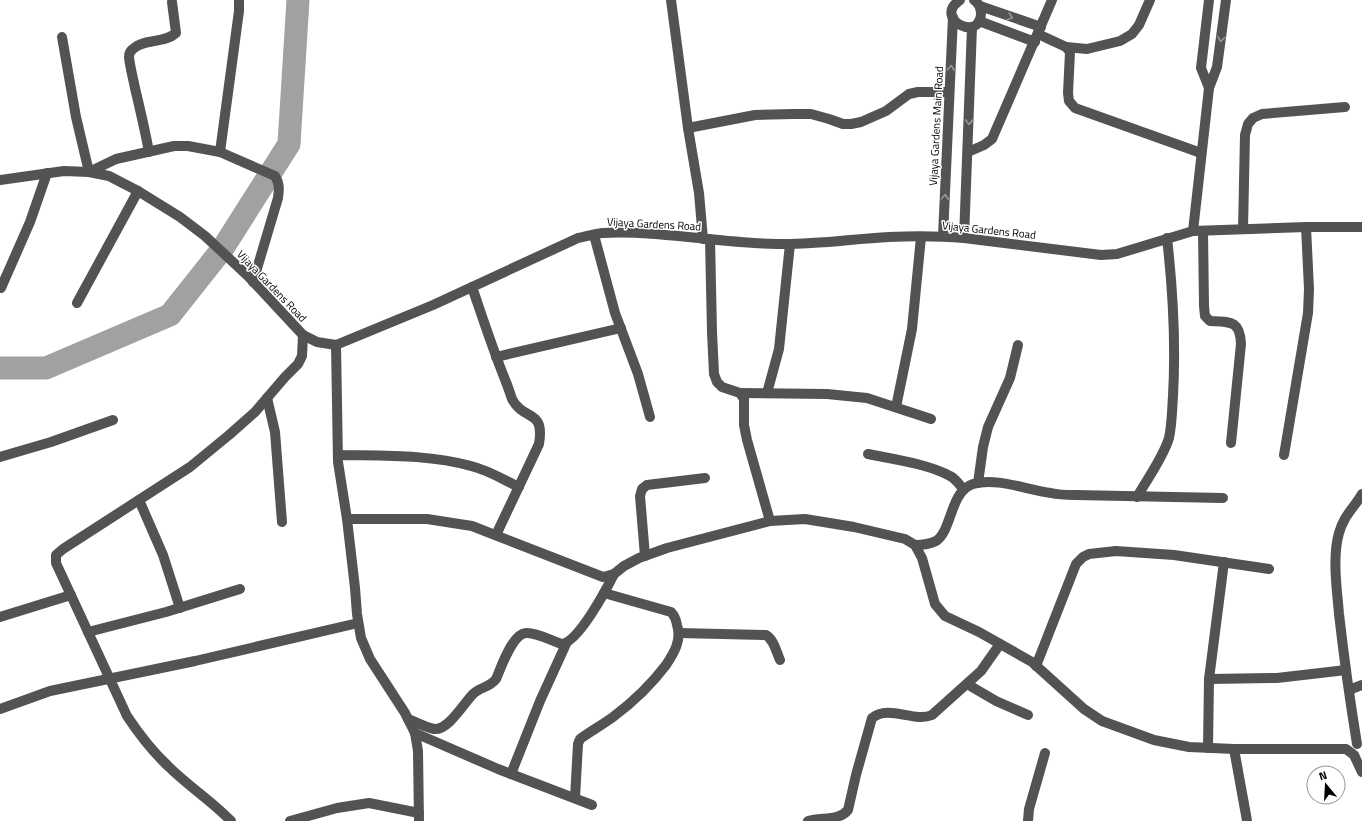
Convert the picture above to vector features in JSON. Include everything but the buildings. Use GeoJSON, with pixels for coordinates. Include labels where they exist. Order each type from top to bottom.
{"type":"FeatureCollection","features":[{"type":"Feature","properties":{"kind":"street"},"geometry":{"type":"LineString","coordinates":[[220,152],[239,12],[239,0]]}},
{"type":"Feature","properties":{"kind":"street"},"geometry":{"type":"LineString","coordinates":[[671,0],[688,128],[706,239],[714,374],[717,382],[722,387],[740,393],[840,395],[867,398],[931,419]]}},
{"type":"Feature","properties":{"kind":"street"},"geometry":{"type":"LineString","coordinates":[[968,152],[984,146],[992,139],[1052,0]]}},
{"type":"Feature","properties":{"kind":"street"},"geometry":{"type":"LineString","coordinates":[[977,3],[1066,47],[1087,49],[1120,41],[1132,34],[1139,25],[1150,0]]}},
{"type":"Feature","properties":{"kind":"street"},"geometry":{"type":"LineString","coordinates":[[1209,0],[1202,68],[1209,88]]}},
{"type":"Feature","properties":{"kind":"street"},"geometry":{"type":"LineString","coordinates":[[1226,0],[1217,67],[1209,88],[1201,154],[1198,231],[1205,316],[1210,321],[1231,323],[1237,326],[1241,333],[1231,443]]}},
{"type":"Feature","properties":{"kind":"street","name":"Vijaya Gardens Main Road"},"geometry":{"type":"LineString","coordinates":[[943,236],[952,12],[957,1]]}},
{"type":"Feature","properties":{"kind":"street"},"geometry":{"type":"LineString","coordinates":[[149,152],[130,64],[130,52],[133,48],[141,44],[166,38],[176,33],[172,2]]}},
{"type":"Feature","properties":{"kind":"street"},"geometry":{"type":"LineString","coordinates":[[964,238],[976,24],[982,11],[977,3]]}},
{"type":"Feature","properties":{"kind":"street"},"geometry":{"type":"LineString","coordinates":[[953,17],[955,22],[962,27],[976,24],[1038,34]]}},
{"type":"Feature","properties":{"kind":"street"},"geometry":{"type":"LineString","coordinates":[[62,37],[75,110],[89,172],[116,159],[174,146],[188,146],[220,152],[275,176],[278,181],[279,188],[278,198],[251,279]]}},
{"type":"Feature","properties":{"kind":"street"},"geometry":{"type":"LineString","coordinates":[[1066,47],[1070,52],[1069,101],[1075,108],[1201,154]]}},
{"type":"Feature","properties":{"kind":"street"},"geometry":{"type":"LineString","coordinates":[[688,128],[755,114],[811,114],[844,124],[851,124],[862,122],[886,111],[909,94],[918,92],[949,92]]}},
{"type":"Feature","properties":{"kind":"street"},"geometry":{"type":"LineString","coordinates":[[1243,229],[1244,152],[1248,124],[1253,118],[1262,114],[1345,107]]}},
{"type":"Feature","properties":{"kind":"street","name":"Vijaya Gardens Road"},"geometry":{"type":"LineString","coordinates":[[0,180],[64,171],[89,172],[109,176],[180,216],[205,236],[251,279],[303,335],[317,342],[336,345],[433,305],[578,238],[600,234],[674,236],[751,243],[790,244],[943,236],[1101,256],[1117,254],[1167,238],[1198,231],[1306,227],[1362,227]]}},
{"type":"Feature","properties":{"kind":"street"},"geometry":{"type":"LineString","coordinates":[[1,288],[30,222],[47,174]]}},
{"type":"Feature","properties":{"kind":"street"},"geometry":{"type":"LineString","coordinates":[[77,303],[138,191]]}},
{"type":"Feature","properties":{"kind":"street"},"geometry":{"type":"LineString","coordinates":[[1284,455],[1308,313],[1309,289],[1306,227]]}},
{"type":"Feature","properties":{"kind":"street"},"geometry":{"type":"LineString","coordinates":[[594,235],[615,313],[638,374],[650,417]]}},
{"type":"Feature","properties":{"kind":"street"},"geometry":{"type":"LineString","coordinates":[[896,407],[912,329],[920,237]]}},
{"type":"Feature","properties":{"kind":"street"},"geometry":{"type":"LineString","coordinates":[[1137,497],[1162,454],[1168,439],[1170,428],[1174,383],[1174,314],[1167,238]]}},
{"type":"Feature","properties":{"kind":"street"},"geometry":{"type":"LineString","coordinates":[[767,393],[779,349],[790,244]]}},
{"type":"Feature","properties":{"kind":"street"},"geometry":{"type":"LineString","coordinates":[[472,287],[512,399],[518,408],[535,418],[540,425],[541,432],[539,444],[496,535]]}},
{"type":"Feature","properties":{"kind":"street"},"geometry":{"type":"LineString","coordinates":[[496,357],[621,328]]}},
{"type":"Feature","properties":{"kind":"street"},"geometry":{"type":"LineString","coordinates":[[231,821],[220,809],[168,766],[139,735],[127,716],[109,678],[56,563],[56,556],[63,549],[195,462],[255,412],[298,364],[302,356],[303,335]]}},
{"type":"Feature","properties":{"kind":"street"},"geometry":{"type":"LineString","coordinates":[[290,821],[337,808],[369,803],[419,817],[418,751],[414,732],[408,719],[370,659],[361,638],[358,623],[347,519],[338,455],[336,345]]}},
{"type":"Feature","properties":{"kind":"street"},"geometry":{"type":"LineString","coordinates":[[978,483],[983,447],[988,427],[1010,378],[1018,345]]}},
{"type":"Feature","properties":{"kind":"street"},"geometry":{"type":"LineString","coordinates":[[740,393],[744,399],[744,425],[747,440],[770,521]]}},
{"type":"Feature","properties":{"kind":"street"},"geometry":{"type":"LineString","coordinates":[[267,398],[275,432],[282,522]]}},
{"type":"Feature","properties":{"kind":"street"},"geometry":{"type":"LineString","coordinates":[[0,457],[52,442],[113,420]]}},
{"type":"Feature","properties":{"kind":"street"},"geometry":{"type":"LineString","coordinates":[[868,454],[920,465],[939,471],[954,479],[963,489]]}},
{"type":"Feature","properties":{"kind":"street"},"geometry":{"type":"LineString","coordinates":[[338,455],[396,456],[443,459],[473,466],[519,487]]}},
{"type":"Feature","properties":{"kind":"street"},"geometry":{"type":"LineString","coordinates":[[645,556],[640,509],[640,496],[642,489],[647,485],[705,478]]}},
{"type":"Feature","properties":{"kind":"street"},"geometry":{"type":"LineString","coordinates":[[915,546],[929,544],[937,540],[942,533],[963,489],[978,483],[1001,483],[1052,494],[1222,498]]}},
{"type":"Feature","properties":{"kind":"street"},"geometry":{"type":"LineString","coordinates":[[347,519],[427,519],[472,526],[603,577],[614,574],[624,566],[639,558],[667,548],[770,521],[805,519],[854,527],[905,539],[915,546],[922,558],[935,604],[945,616],[979,632],[1036,666],[1084,709],[1102,721],[1154,740],[1189,747],[1234,749],[1346,749],[1359,743],[1346,670],[1337,588],[1336,555],[1339,533],[1346,516],[1362,494]]}},
{"type":"Feature","properties":{"kind":"street"},"geometry":{"type":"LineString","coordinates":[[139,500],[162,555],[180,608]]}},
{"type":"Feature","properties":{"kind":"street"},"geometry":{"type":"LineString","coordinates":[[1036,666],[1076,564],[1083,557],[1089,554],[1116,551],[1174,555],[1269,569]]}},
{"type":"Feature","properties":{"kind":"street"},"geometry":{"type":"LineString","coordinates":[[1208,748],[1209,679],[1224,562]]}},
{"type":"Feature","properties":{"kind":"street"},"geometry":{"type":"LineString","coordinates":[[511,774],[540,701],[566,644],[595,609],[614,574]]}},
{"type":"Feature","properties":{"kind":"street"},"geometry":{"type":"LineString","coordinates":[[88,632],[166,612],[240,589]]}},
{"type":"Feature","properties":{"kind":"street"},"geometry":{"type":"LineString","coordinates":[[575,798],[578,744],[580,740],[637,698],[655,680],[676,648],[679,632],[675,615],[670,612],[604,593]]}},
{"type":"Feature","properties":{"kind":"street"},"geometry":{"type":"LineString","coordinates":[[0,617],[71,595]]}},
{"type":"Feature","properties":{"kind":"street"},"geometry":{"type":"LineString","coordinates":[[0,709],[50,691],[195,661],[358,623]]}},
{"type":"Feature","properties":{"kind":"street"},"geometry":{"type":"LineString","coordinates":[[679,632],[766,635],[772,642],[780,660]]}},
{"type":"Feature","properties":{"kind":"street"},"geometry":{"type":"LineString","coordinates":[[408,719],[434,729],[440,729],[446,725],[474,693],[492,684],[496,679],[512,644],[519,635],[525,633],[533,634],[566,644]]}},
{"type":"Feature","properties":{"kind":"street"},"geometry":{"type":"LineString","coordinates":[[808,821],[836,818],[845,814],[848,810],[868,729],[872,718],[876,714],[884,712],[925,718],[932,715],[981,671],[1000,644]]}},
{"type":"Feature","properties":{"kind":"street"},"geometry":{"type":"LineString","coordinates":[[1209,679],[1277,678],[1346,670]]}},
{"type":"Feature","properties":{"kind":"street"},"geometry":{"type":"LineString","coordinates":[[967,684],[996,701],[1028,715]]}},
{"type":"Feature","properties":{"kind":"street"},"geometry":{"type":"LineString","coordinates":[[1349,690],[1362,685]]}},
{"type":"Feature","properties":{"kind":"street"},"geometry":{"type":"LineString","coordinates":[[414,732],[511,774],[592,805]]}},
{"type":"Feature","properties":{"kind":"street"},"geometry":{"type":"LineString","coordinates":[[1234,749],[1246,821]]}},
{"type":"Feature","properties":{"kind":"street"},"geometry":{"type":"LineString","coordinates":[[1346,749],[1354,755],[1362,772]]}},
{"type":"Feature","properties":{"kind":"street"},"geometry":{"type":"LineString","coordinates":[[1028,821],[1029,809],[1045,753]]}},
{"type":"Feature","properties":{"kind":"waterway"},"geometry":{"type":"LineString","coordinates":[[0,368],[46,368],[170,315],[223,248],[289,144],[298,0]]}}]}
